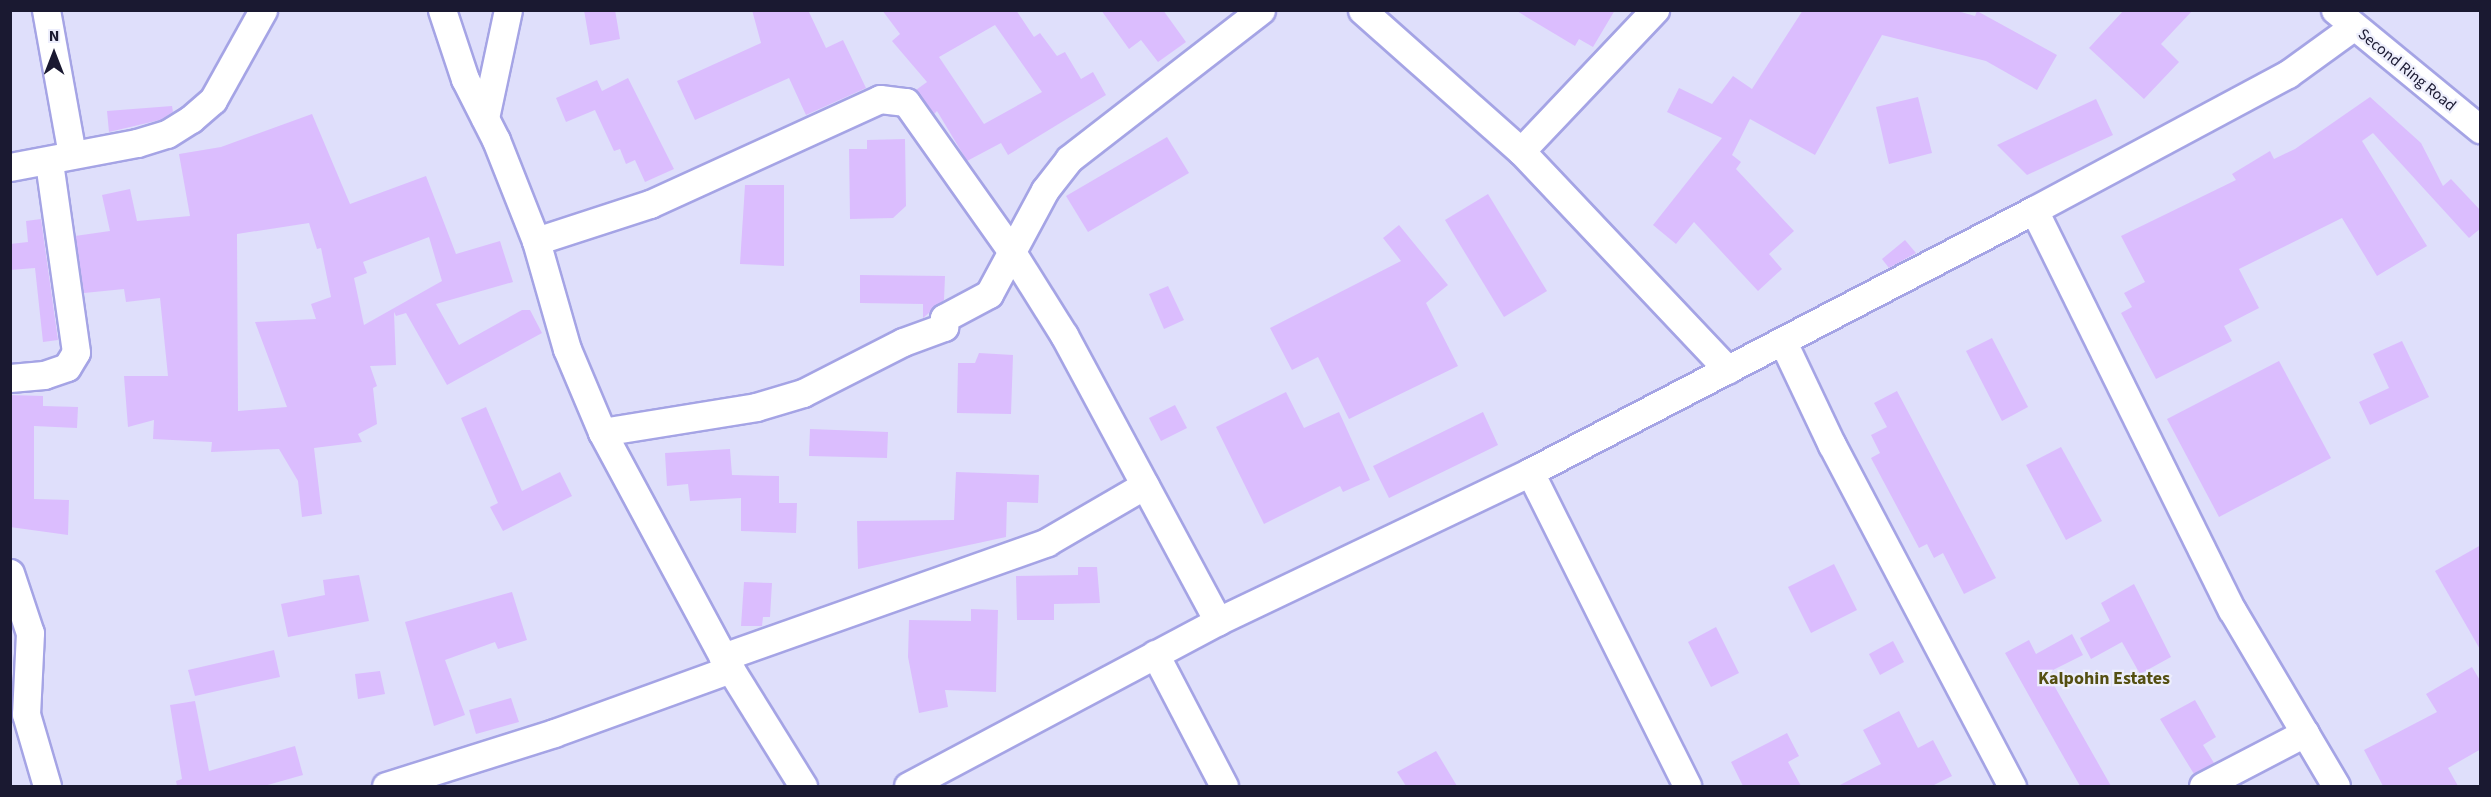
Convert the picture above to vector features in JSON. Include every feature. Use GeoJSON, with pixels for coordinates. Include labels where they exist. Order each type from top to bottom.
{"type":"FeatureCollection","features":[{"type":"Feature","properties":{"kind":"street"},"geometry":{"type":"LineString","coordinates":[[10,378],[44,375],[67,367],[76,352],[46,10]]}},
{"type":"Feature","properties":{"kind":"street"},"geometry":{"type":"LineString","coordinates":[[10,167],[137,143],[167,134],[191,119],[213,100],[263,10]]}},
{"type":"Feature","properties":{"kind":"street"},"geometry":{"type":"LineString","coordinates":[[442,10],[465,79],[485,118],[536,241],[567,349],[602,432],[727,663],[803,786]]}},
{"type":"Feature","properties":{"kind":"street"},"geometry":{"type":"LineString","coordinates":[[485,118],[508,10]]}},
{"type":"Feature","properties":{"kind":"street"},"geometry":{"type":"LineString","coordinates":[[602,432],[756,407],[849,372],[903,342],[944,327],[944,318],[989,294],[1010,249],[1070,159],[1261,10]]}},
{"type":"Feature","properties":{"kind":"street"},"geometry":{"type":"LineString","coordinates":[[1362,10],[1521,151],[1728,370]]}},
{"type":"Feature","properties":{"kind":"street"},"geometry":{"type":"LineString","coordinates":[[1521,151],[1655,10]]}},
{"type":"Feature","properties":{"kind":"street"},"geometry":{"type":"LineString","coordinates":[[908,786],[1218,621],[1530,471],[2034,210],[2288,74],[2344,19]]}},
{"type":"Feature","properties":{"kind":"street","name":"Second Ring Road"},"geometry":{"type":"LineString","coordinates":[[2344,19],[2481,129]]}},
{"type":"Feature","properties":{"kind":"street"},"geometry":{"type":"LineString","coordinates":[[536,241],[650,204],[880,99],[894,97],[906,102],[1010,249],[1064,335],[1218,621]]}},
{"type":"Feature","properties":{"kind":"street"},"geometry":{"type":"LineString","coordinates":[[2034,210],[2232,610],[2336,786]]}},
{"type":"Feature","properties":{"kind":"street"},"geometry":{"type":"LineString","coordinates":[[1783,342],[2012,786]]}},
{"type":"Feature","properties":{"kind":"street"},"geometry":{"type":"LineString","coordinates":[[1530,471],[1687,786]]}},
{"type":"Feature","properties":{"kind":"street"},"geometry":{"type":"LineString","coordinates":[[386,786],[554,733],[727,663],[1047,542],[1145,485]]}},
{"type":"Feature","properties":{"kind":"street"},"geometry":{"type":"LineString","coordinates":[[10,573],[30,633],[26,714],[47,786]]}},
{"type":"Feature","properties":{"kind":"street"},"geometry":{"type":"LineString","coordinates":[[1155,654],[1224,786]]}},
{"type":"Feature","properties":{"kind":"street"},"geometry":{"type":"LineString","coordinates":[[10,689],[30,664]]}},
{"type":"Feature","properties":{"kind":"street"},"geometry":{"type":"LineString","coordinates":[[2204,786],[2305,733]]}},
{"type":"Feature","properties":{"kind":"building"},"geometry":{"type":"Polygon","coordinates":[[[584,10],[615,10],[620,39],[590,45],[584,10]]]}},
{"type":"Feature","properties":{"kind":"building"},"geometry":{"type":"Polygon","coordinates":[[[752,10],[808,10],[826,48],[843,40],[866,88],[806,115],[789,78],[695,120],[677,81],[761,43],[752,10]]]}},
{"type":"Feature","properties":{"kind":"building"},"geometry":{"type":"Polygon","coordinates":[[[882,10],[1016,10],[1034,37],[1040,33],[1057,56],[1065,52],[1081,79],[1093,72],[1106,95],[1008,155],[1001,143],[967,161],[937,111],[934,114],[916,90],[927,82],[892,41],[900,34],[882,10]],[[995,25],[939,57],[984,124],[1042,92],[995,25]]]}},
{"type":"Feature","properties":{"kind":"building"},"geometry":{"type":"Polygon","coordinates":[[[1101,10],[1163,10],[1186,42],[1158,62],[1141,40],[1129,49],[1101,10]]]}},
{"type":"Feature","properties":{"kind":"building"},"geometry":{"type":"Polygon","coordinates":[[[1515,10],[1615,10],[1593,47],[1579,39],[1575,46],[1515,10]]]}},
{"type":"Feature","properties":{"kind":"building"},"geometry":{"type":"Polygon","coordinates":[[[1803,10],[1954,10],[1975,16],[1977,11],[2057,55],[2037,90],[1986,61],[1882,35],[1815,155],[1750,119],[1732,155],[1741,162],[1736,169],[1794,231],[1769,254],[1782,269],[1758,291],[1694,222],[1676,244],[1653,225],[1722,138],[1667,112],[1679,88],[1712,104],[1733,76],[1752,89],[1803,10]]]}},
{"type":"Feature","properties":{"kind":"building"},"geometry":{"type":"Polygon","coordinates":[[[2124,10],[2193,10],[2161,44],[2179,62],[2144,99],[2089,48],[2124,10]]]}},
{"type":"Feature","properties":{"kind":"building"},"geometry":{"type":"Polygon","coordinates":[[[628,78],[674,169],[645,182],[635,160],[626,164],[620,149],[614,151],[595,110],[566,122],[556,98],[597,80],[602,91],[628,78]]]}},
{"type":"Feature","properties":{"kind":"building"},"geometry":{"type":"Polygon","coordinates":[[[1918,97],[1932,153],[1889,164],[1876,107],[1918,97]]]}},
{"type":"Feature","properties":{"kind":"building"},"geometry":{"type":"Polygon","coordinates":[[[2370,97],[2421,143],[2443,186],[2451,179],[2481,211],[2481,228],[2469,238],[2373,133],[2362,141],[2427,246],[2377,276],[2342,218],[2239,269],[2259,308],[2224,326],[2232,341],[2156,379],[2121,313],[2132,307],[2124,293],[2145,282],[2121,236],[2236,180],[2232,174],[2270,151],[2274,159],[2295,149],[2370,97]]]}},
{"type":"Feature","properties":{"kind":"building"},"geometry":{"type":"Polygon","coordinates":[[[2096,99],[2113,135],[2027,175],[1997,145],[2096,99]]]}},
{"type":"Feature","properties":{"kind":"building"},"geometry":{"type":"Polygon","coordinates":[[[172,106],[173,112],[160,120],[109,132],[107,111],[172,106]]]}},
{"type":"Feature","properties":{"kind":"building"},"geometry":{"type":"Polygon","coordinates":[[[312,114],[350,204],[426,176],[456,254],[500,241],[513,282],[436,304],[459,345],[522,310],[530,310],[542,333],[447,385],[406,313],[396,316],[394,312],[396,365],[370,366],[377,386],[373,388],[377,424],[358,434],[362,442],[314,448],[322,514],[302,517],[298,481],[279,449],[211,452],[212,442],[153,439],[154,420],[128,427],[124,376],[168,376],[160,298],[126,302],[124,289],[84,293],[75,236],[110,231],[102,195],[130,189],[137,221],[190,216],[179,154],[221,147],[312,114]],[[309,223],[237,234],[238,411],[287,407],[255,322],[316,319],[311,304],[331,297],[321,248],[317,249],[309,223]],[[429,237],[363,262],[367,273],[354,278],[364,325],[442,281],[429,237]]]}},
{"type":"Feature","properties":{"kind":"building"},"geometry":{"type":"Polygon","coordinates":[[[1167,137],[1189,173],[1088,232],[1066,196],[1167,137]]]}},
{"type":"Feature","properties":{"kind":"building"},"geometry":{"type":"Polygon","coordinates":[[[905,139],[906,206],[893,218],[850,219],[849,149],[867,149],[867,140],[905,139]]]}},
{"type":"Feature","properties":{"kind":"building"},"geometry":{"type":"Polygon","coordinates":[[[745,185],[784,185],[784,266],[740,264],[745,185]]]}},
{"type":"Feature","properties":{"kind":"building"},"geometry":{"type":"Polygon","coordinates":[[[1488,194],[1547,291],[1504,317],[1445,220],[1488,194]]]}},
{"type":"Feature","properties":{"kind":"building"},"geometry":{"type":"Polygon","coordinates":[[[41,219],[58,340],[43,342],[35,268],[10,270],[10,244],[28,242],[26,221],[41,219]]]}},
{"type":"Feature","properties":{"kind":"building"},"geometry":{"type":"Polygon","coordinates":[[[1399,225],[1448,285],[1426,303],[1458,366],[1349,419],[1318,357],[1292,370],[1270,328],[1401,261],[1383,238],[1399,225]]]}},
{"type":"Feature","properties":{"kind":"building"},"geometry":{"type":"Polygon","coordinates":[[[1905,240],[1916,253],[1889,268],[1882,259],[1905,240]]]}},
{"type":"Feature","properties":{"kind":"building"},"geometry":{"type":"Polygon","coordinates":[[[860,275],[945,276],[944,300],[923,318],[923,304],[860,303],[860,275]]]}},
{"type":"Feature","properties":{"kind":"building"},"geometry":{"type":"Polygon","coordinates":[[[1168,286],[1184,320],[1164,329],[1149,294],[1168,286]]]}},
{"type":"Feature","properties":{"kind":"building"},"geometry":{"type":"Polygon","coordinates":[[[1992,338],[2028,407],[2002,421],[1966,351],[1992,338]]]}},
{"type":"Feature","properties":{"kind":"building"},"geometry":{"type":"Polygon","coordinates":[[[2402,341],[2429,397],[2370,425],[2359,402],[2389,388],[2373,354],[2402,341]]]}},
{"type":"Feature","properties":{"kind":"building"},"geometry":{"type":"Polygon","coordinates":[[[979,353],[1013,355],[1011,414],[957,413],[958,363],[975,363],[979,353]]]}},
{"type":"Feature","properties":{"kind":"building"},"geometry":{"type":"Polygon","coordinates":[[[2279,361],[2331,458],[2219,517],[2167,419],[2279,361]]]}},
{"type":"Feature","properties":{"kind":"building"},"geometry":{"type":"Polygon","coordinates":[[[1897,391],[1996,578],[1964,594],[1943,553],[1934,558],[1927,544],[1919,548],[1871,458],[1880,453],[1871,435],[1887,427],[1874,403],[1897,391]]]}},
{"type":"Feature","properties":{"kind":"building"},"geometry":{"type":"Polygon","coordinates":[[[1286,392],[1304,428],[1339,412],[1370,480],[1343,492],[1340,486],[1264,524],[1216,427],[1286,392]]]}},
{"type":"Feature","properties":{"kind":"building"},"geometry":{"type":"Polygon","coordinates":[[[10,395],[43,396],[43,406],[78,407],[77,428],[34,426],[34,499],[69,500],[68,535],[10,527],[10,395]]]}},
{"type":"Feature","properties":{"kind":"building"},"geometry":{"type":"Polygon","coordinates":[[[1175,405],[1187,428],[1161,441],[1149,418],[1175,405]]]}},
{"type":"Feature","properties":{"kind":"building"},"geometry":{"type":"Polygon","coordinates":[[[486,407],[522,491],[560,472],[572,496],[503,531],[490,507],[498,503],[461,418],[486,407]]]}},
{"type":"Feature","properties":{"kind":"building"},"geometry":{"type":"Polygon","coordinates":[[[1483,412],[1498,445],[1389,498],[1373,466],[1483,412]]]}},
{"type":"Feature","properties":{"kind":"building"},"geometry":{"type":"Polygon","coordinates":[[[810,429],[888,432],[887,458],[809,456],[810,429]]]}},
{"type":"Feature","properties":{"kind":"building"},"geometry":{"type":"Polygon","coordinates":[[[2061,447],[2102,521],[2066,540],[2026,465],[2061,447]]]}},
{"type":"Feature","properties":{"kind":"building"},"geometry":{"type":"Polygon","coordinates":[[[730,449],[732,475],[779,476],[779,503],[797,503],[796,533],[741,531],[741,498],[690,501],[688,484],[667,486],[665,453],[730,449]]]}},
{"type":"Feature","properties":{"kind":"building"},"geometry":{"type":"Polygon","coordinates":[[[956,472],[1039,475],[1038,503],[1007,502],[1006,537],[858,569],[857,521],[954,520],[956,472]]]}},
{"type":"Feature","properties":{"kind":"building"},"geometry":{"type":"Polygon","coordinates":[[[2481,545],[2481,651],[2435,571],[2481,545]]]}},
{"type":"Feature","properties":{"kind":"building"},"geometry":{"type":"Polygon","coordinates":[[[1834,564],[1857,610],[1811,633],[1788,587],[1834,564]]]}},
{"type":"Feature","properties":{"kind":"building"},"geometry":{"type":"Polygon","coordinates":[[[1078,567],[1097,567],[1100,603],[1054,604],[1054,620],[1017,620],[1016,576],[1078,575],[1078,567]]]}},
{"type":"Feature","properties":{"kind":"building"},"geometry":{"type":"Polygon","coordinates":[[[359,575],[369,621],[288,637],[281,604],[325,595],[323,580],[359,575]]]}},
{"type":"Feature","properties":{"kind":"building"},"geometry":{"type":"Polygon","coordinates":[[[744,582],[772,583],[770,617],[763,617],[762,626],[741,626],[744,582]]]}},
{"type":"Feature","properties":{"kind":"building"},"geometry":{"type":"Polygon","coordinates":[[[2134,584],[2171,657],[2140,674],[2122,642],[2091,659],[2080,638],[2110,621],[2101,603],[2134,584]]]}},
{"type":"Feature","properties":{"kind":"building"},"geometry":{"type":"Polygon","coordinates":[[[512,592],[527,640],[498,649],[495,642],[445,660],[465,715],[434,726],[405,622],[512,592]]]}},
{"type":"Feature","properties":{"kind":"building"},"geometry":{"type":"Polygon","coordinates":[[[971,609],[998,610],[996,692],[945,690],[948,707],[919,713],[908,657],[909,620],[971,621],[971,609]]]}},
{"type":"Feature","properties":{"kind":"building"},"geometry":{"type":"Polygon","coordinates":[[[1716,627],[1739,673],[1711,687],[1688,642],[1716,627]]]}},
{"type":"Feature","properties":{"kind":"building"},"geometry":{"type":"Polygon","coordinates":[[[2072,634],[2083,655],[2047,673],[2111,786],[2080,786],[2005,653],[2029,640],[2036,654],[2072,634]]]}},
{"type":"Feature","properties":{"kind":"building"},"geometry":{"type":"Polygon","coordinates":[[[1893,641],[1904,662],[1880,675],[1869,654],[1893,641]]]}},
{"type":"Feature","properties":{"kind":"building"},"geometry":{"type":"Polygon","coordinates":[[[274,650],[280,677],[195,696],[188,670],[274,650]]]}},
{"type":"Feature","properties":{"kind":"building"},"geometry":{"type":"Polygon","coordinates":[[[2472,667],[2481,682],[2481,749],[2448,768],[2458,786],[2383,786],[2364,750],[2437,712],[2426,694],[2472,667]]]}},
{"type":"Feature","properties":{"kind":"building"},"geometry":{"type":"Polygon","coordinates":[[[380,671],[385,694],[358,699],[355,674],[380,671]]]}},
{"type":"Feature","properties":{"kind":"building"},"geometry":{"type":"Polygon","coordinates":[[[511,698],[519,722],[476,734],[469,710],[511,698]]]}},
{"type":"Feature","properties":{"kind":"building"},"geometry":{"type":"Polygon","coordinates":[[[2195,700],[2216,737],[2203,745],[2214,763],[2194,774],[2160,719],[2195,700]]]}},
{"type":"Feature","properties":{"kind":"building"},"geometry":{"type":"Polygon","coordinates":[[[195,701],[209,771],[295,746],[303,775],[264,786],[177,786],[176,781],[182,779],[170,705],[195,701]]]}},
{"type":"Feature","properties":{"kind":"building"},"geometry":{"type":"Polygon","coordinates":[[[1899,711],[1918,748],[1933,740],[1952,776],[1932,786],[1838,786],[1881,764],[1863,730],[1899,711]]]}},
{"type":"Feature","properties":{"kind":"building"},"geometry":{"type":"Polygon","coordinates":[[[1787,733],[1799,756],[1788,762],[1801,786],[1743,786],[1731,762],[1787,733]]]}},
{"type":"Feature","properties":{"kind":"building"},"geometry":{"type":"Polygon","coordinates":[[[1436,751],[1457,786],[1406,786],[1397,772],[1436,751]]]}},
{"type":"Feature","properties":{"kind":"district","name":"Kalpohin Estates"},"geometry":{"type":"Point","coordinates":[2104,679]}}]}
